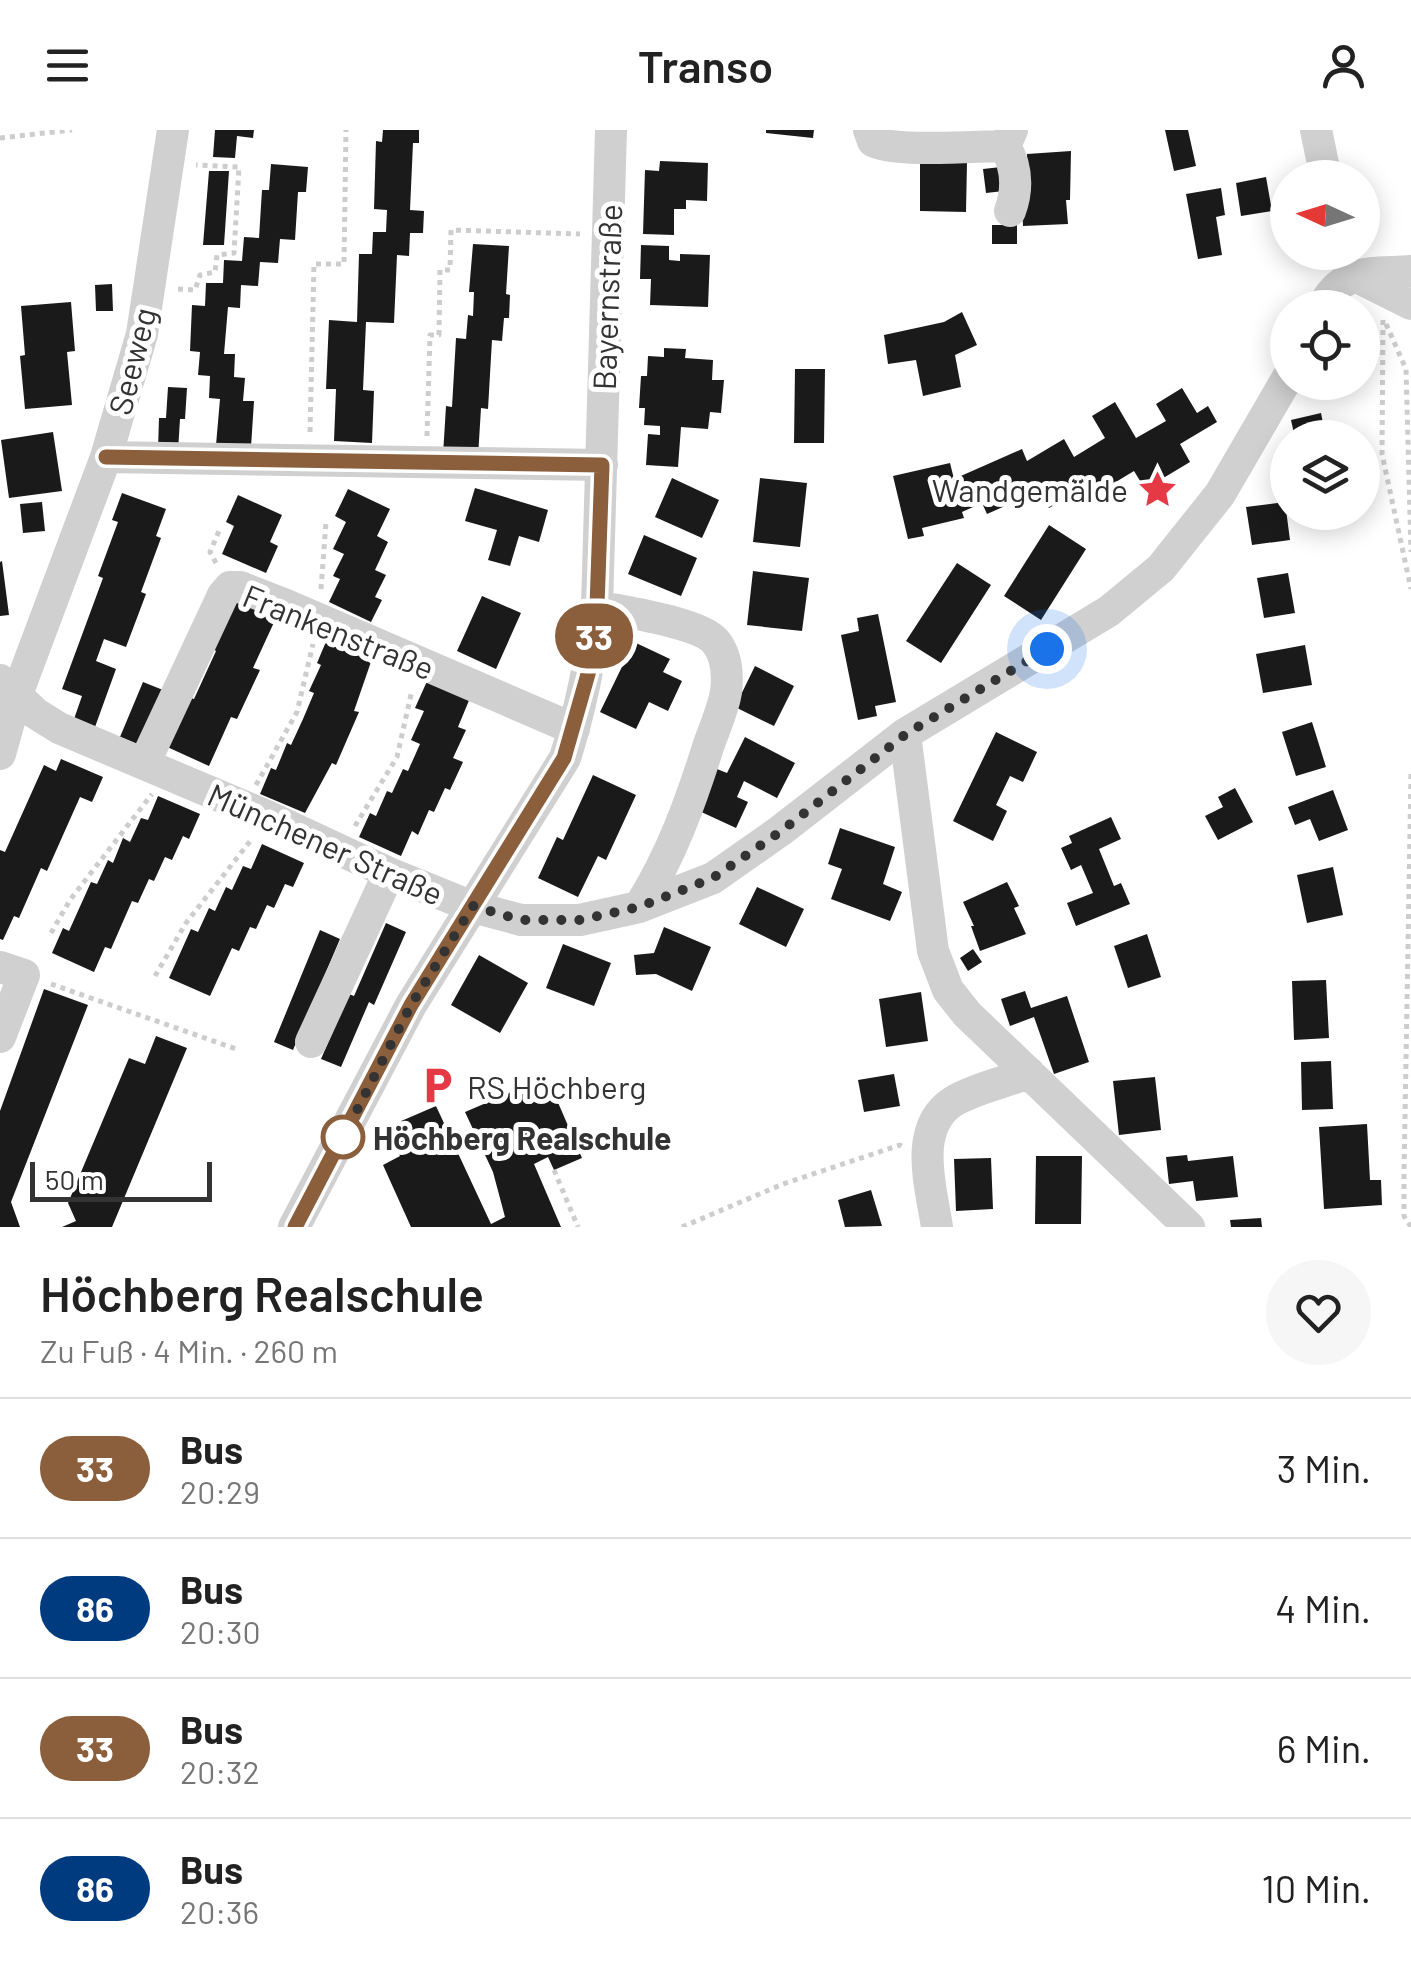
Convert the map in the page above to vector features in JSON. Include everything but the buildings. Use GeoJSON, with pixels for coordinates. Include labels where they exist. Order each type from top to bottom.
{"type":"FeatureCollection","features":[{"type":"Feature","properties":{"kind":"street","name":"Seeweg"},"geometry":{"type":"LineString","coordinates":[[0,754],[8,688],[106,457],[142,334],[173,130]]}},
{"type":"Feature","properties":{"kind":"street","name":"Bayernstraße"},"geometry":{"type":"LineString","coordinates":[[294,1227],[411,1005],[564,758],[574,728],[590,667],[597,606],[611,130]]}},
{"type":"Feature","properties":{"kind":"street"},"geometry":{"type":"LineString","coordinates":[[869,130],[880,146],[1009,138],[1016,192],[1010,211]]}},
{"type":"Feature","properties":{"kind":"street"},"geometry":{"type":"LineString","coordinates":[[1316,130],[1322,160]]}},
{"type":"Feature","properties":{"kind":"street"},"geometry":{"type":"LineString","coordinates":[[1380,267],[1411,270]]}},
{"type":"Feature","properties":{"kind":"street"},"geometry":{"type":"LineString","coordinates":[[1357,270],[1411,304]]}},
{"type":"Feature","properties":{"kind":"street","name":"Münchener Straße"},"geometry":{"type":"LineString","coordinates":[[8,688],[35,714],[59,728],[388,873],[473,906],[521,920],[580,920],[639,907],[713,878],[780,832],[906,734],[1109,611],[1162,568],[1220,494],[1275,400]]}},
{"type":"Feature","properties":{"kind":"street"},"geometry":{"type":"LineString","coordinates":[[106,457],[602,465]]}},
{"type":"Feature","properties":{"kind":"street","name":"Frankenstraße"},"geometry":{"type":"LineString","coordinates":[[156,769],[222,595],[230,587],[240,587],[574,728]]}},
{"type":"Feature","properties":{"kind":"street"},"geometry":{"type":"LineString","coordinates":[[597,606],[712,637],[722,652],[727,672],[726,695],[670,854],[639,907]]}},
{"type":"Feature","properties":{"kind":"street"},"geometry":{"type":"LineString","coordinates":[[906,734],[933,951],[948,990],[1189,1227]]}},
{"type":"Feature","properties":{"kind":"street"},"geometry":{"type":"LineString","coordinates":[[311,1042],[388,873]]}},
{"type":"Feature","properties":{"kind":"street"},"geometry":{"type":"LineString","coordinates":[[0,1037],[12,971]]}},
{"type":"Feature","properties":{"kind":"street"},"geometry":{"type":"LineString","coordinates":[[938,1227],[928,1163],[931,1126],[953,1102],[1029,1073]]}},
{"type":"Feature","properties":{"kind":"path"},"geometry":{"type":"LineString","coordinates":[[0,138],[72,130]]}},
{"type":"Feature","properties":{"kind":"path"},"geometry":{"type":"LineString","coordinates":[[310,461],[314,264],[344,264],[346,130]]}},
{"type":"Feature","properties":{"kind":"path"},"geometry":{"type":"LineString","coordinates":[[150,286],[195,290],[200,275],[216,272],[217,254],[234,253],[239,167],[168,164]]}},
{"type":"Feature","properties":{"kind":"path"},"geometry":{"type":"LineString","coordinates":[[426,464],[430,335],[439,336],[440,270],[450,270],[450,230],[608,234]]}},
{"type":"Feature","properties":{"kind":"path"},"geometry":{"type":"LineString","coordinates":[[1411,552],[1406,369],[1383,317],[1382,454],[1411,589]]}},
{"type":"Feature","properties":{"kind":"path"},"geometry":{"type":"LineString","coordinates":[[155,976],[256,812],[297,712],[319,620],[326,522]]}},
{"type":"Feature","properties":{"kind":"path"},"geometry":{"type":"LineString","coordinates":[[341,850],[397,757],[418,663]]}},
{"type":"Feature","properties":{"kind":"path"},"geometry":{"type":"LineString","coordinates":[[51,933],[156,769]]}},
{"type":"Feature","properties":{"kind":"path"},"geometry":{"type":"LineString","coordinates":[[1411,774],[1404,1216],[1411,1227]]}},
{"type":"Feature","properties":{"kind":"path"},"geometry":{"type":"LineString","coordinates":[[12,971],[239,1050]]}},
{"type":"Feature","properties":{"kind":"path"},"geometry":{"type":"LineString","coordinates":[[682,1227],[783,1184],[900,1145],[928,1163]]}},
{"type":"Feature","properties":{"kind":"path"},"geometry":{"type":"LineString","coordinates":[[554,1170],[578,1227]]}},
{"type":"Feature","properties":{"kind":"bus line","name":"33"},"geometry":{"type":"LineString","coordinates":[[106,457],[602,465],[597,606],[590,667],[564,758],[411,1005],[295,1227]]}},
{"type":"Feature","properties":{"kind":"place","name":"Wandgemälde"},"geometry":{"type":"Point","coordinates":[1158,489]}},
{"type":"Feature","properties":{"kind":"place","name":"RS Höchberg"},"geometry":{"type":"Point","coordinates":[437,1086]}},
{"type":"Feature","properties":{"kind":"place","name":"Höchberg Realschule"},"geometry":{"type":"Point","coordinates":[343,1137]}},
{"type":"Feature","properties":{"kind":"route"},"geometry":{"type":"LineString","coordinates":[[343,1137],[338,1147],[411,1005],[473,906],[521,920],[580,920],[639,907],[713,878],[780,832],[906,734],[1047,649]]}}]}
